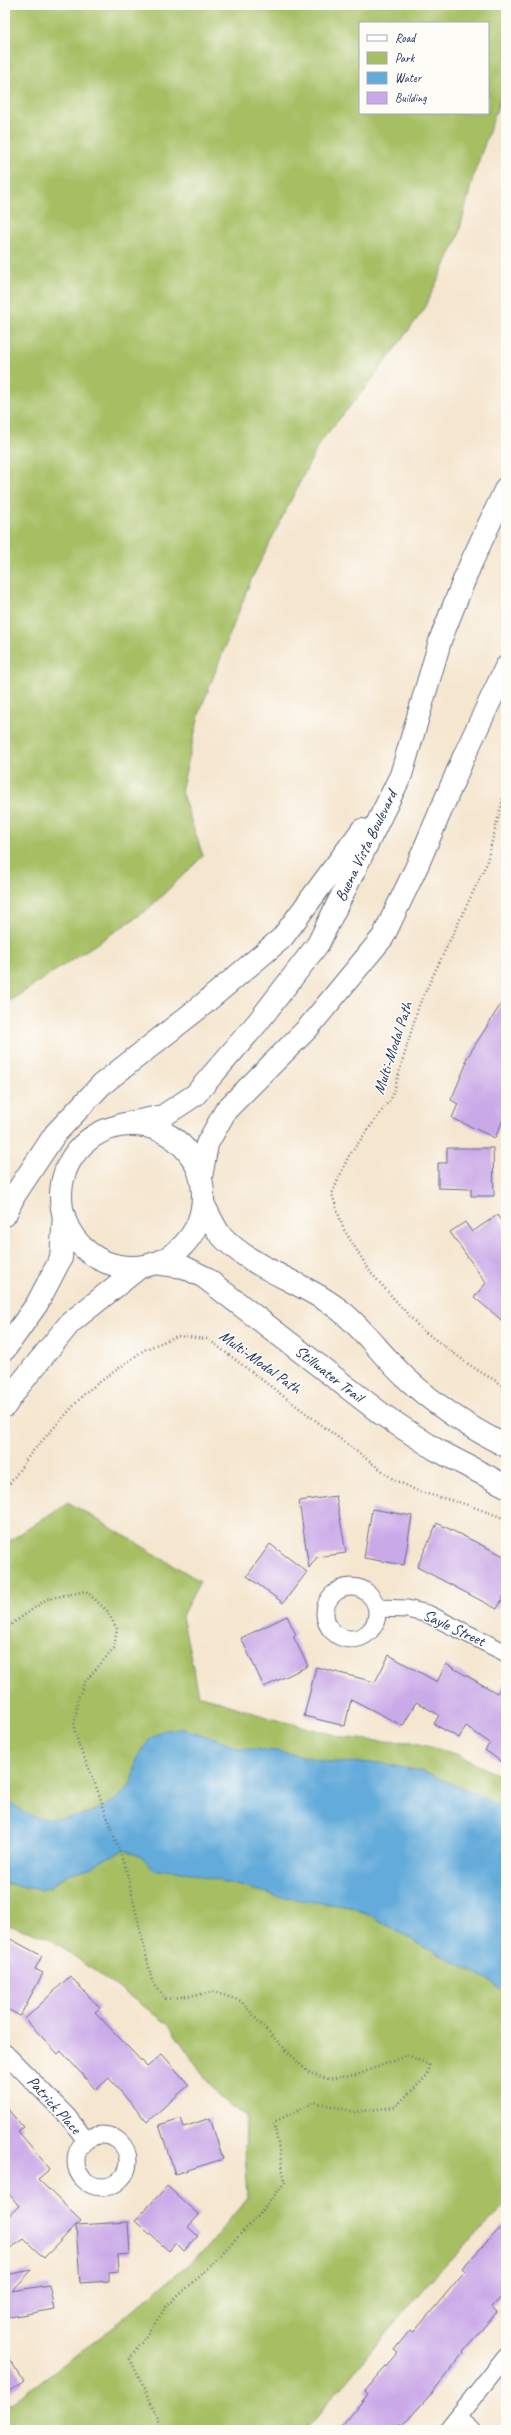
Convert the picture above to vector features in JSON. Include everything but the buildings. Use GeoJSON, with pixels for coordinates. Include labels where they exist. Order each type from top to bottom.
{"type":"FeatureCollection","features":[{"type":"Feature","properties":{"kind":"main road","name":"Buena Vista Boulevard"},"geometry":{"type":"LineString","coordinates":[[148,1265],[118,1266],[97,1258],[80,1244],[67,1226],[61,1205],[62,1183],[68,1162],[82,1145],[99,1132],[120,1125],[163,1116],[195,1095],[258,1022],[318,944],[401,775],[441,638],[471,563],[506,488]]}},
{"type":"Feature","properties":{"kind":"main road","name":"Buena Vista Boulevard"},"geometry":{"type":"LineString","coordinates":[[200,1178],[207,1144],[226,1110],[308,1028],[382,938],[417,866],[464,754],[506,667]]}},
{"type":"Feature","properties":{"kind":"main road"},"geometry":{"type":"LineString","coordinates":[[5,1215],[14,1196],[55,1134],[101,1084],[200,1007],[282,938],[401,775]]}},
{"type":"Feature","properties":{"kind":"main road","name":"Buena Vista Boulevard"},"geometry":{"type":"LineString","coordinates":[[5,1406],[18,1387],[70,1323],[148,1265],[169,1256],[185,1243],[197,1225],[203,1204],[200,1178],[192,1158],[179,1142],[161,1131],[141,1125],[120,1125]]}},
{"type":"Feature","properties":{"kind":"main road"},"geometry":{"type":"LineString","coordinates":[[203,1204],[218,1232],[234,1248],[252,1261],[302,1285],[341,1311],[406,1378],[457,1418],[506,1446]]}},
{"type":"Feature","properties":{"kind":"main road","name":"Buena Vista Boulevard"},"geometry":{"type":"LineString","coordinates":[[5,1349],[36,1304],[60,1258],[64,1214]]}},
{"type":"Feature","properties":{"kind":"main road","name":"Stillwater Trail"},"geometry":{"type":"LineString","coordinates":[[148,1265],[184,1267],[204,1277],[383,1415],[435,1449],[506,1486]]}},
{"type":"Feature","properties":{"kind":"street","name":"Sayle Street"},"geometry":{"type":"LineString","coordinates":[[377,1608],[407,1609],[428,1614],[506,1653]]}},
{"type":"Feature","properties":{"kind":"street","name":"Patrick Place"},"geometry":{"type":"LineString","coordinates":[[5,2053],[67,2116],[86,2140]]}},
{"type":"Feature","properties":{"kind":"street"},"geometry":{"type":"LineString","coordinates":[[471,2430],[452,2424],[506,2356]]}},
{"type":"Feature","properties":{"kind":"path","name":"Multi-Modal Path"},"geometry":{"type":"LineString","coordinates":[[506,787],[486,865],[419,1005],[392,1097],[348,1157],[332,1194],[343,1228],[372,1273],[391,1296],[421,1329],[474,1368],[506,1387]]}},
{"type":"Feature","properties":{"kind":"path","name":"Multi-Modal Path"},"geometry":{"type":"LineString","coordinates":[[5,1490],[32,1452],[86,1392],[144,1350],[177,1336],[208,1339],[393,1479],[420,1492],[465,1504],[506,1519]]}},
{"type":"Feature","properties":{"kind":"path"},"geometry":{"type":"LineString","coordinates":[[5,1629],[47,1599],[86,1591],[107,1611],[117,1629],[114,1648],[85,1682],[78,1698],[74,1727],[79,1746],[99,1794],[126,1869],[152,1981],[166,1999],[214,1992],[241,2001],[266,2030],[308,2072],[327,2079],[357,2075],[408,2055],[429,2065],[427,2076],[395,2107],[354,2112],[315,2102],[274,2122],[282,2155],[285,2182],[258,2216],[200,2276],[166,2307],[130,2359],[159,2420],[160,2430]]}},
{"type":"Feature","properties":{"kind":"green space"},"geometry":{"type":"Polygon","coordinates":[[[5,5],[506,5],[506,83],[473,177],[458,237],[423,311],[367,386],[320,442],[251,580],[200,711],[181,791],[203,856],[146,911],[5,1004],[5,5]]]}},
{"type":"Feature","properties":{"kind":"green space"},"geometry":{"type":"Polygon","coordinates":[[[68,1502],[200,1581],[182,1616],[199,1695],[266,1717],[343,1737],[377,1741],[412,1742],[456,1754],[506,1779],[506,2204],[429,2282],[305,2430],[5,2430],[5,2408],[104,2334],[204,2251],[248,2197],[245,2151],[246,2116],[218,2096],[168,2024],[49,1938],[5,1924],[5,1544],[68,1502]]]}},
{"type":"Feature","properties":{"kind":"water"},"geometry":{"type":"Polygon","coordinates":[[[170,1729],[183,1729],[221,1740],[238,1748],[277,1751],[329,1762],[379,1763],[424,1772],[478,1795],[506,1810],[506,1993],[491,1981],[426,1948],[370,1915],[351,1907],[286,1898],[182,1871],[154,1870],[143,1858],[125,1850],[100,1861],[93,1867],[68,1874],[49,1888],[39,1890],[5,1883],[5,1797],[19,1809],[35,1817],[59,1819],[85,1814],[109,1804],[119,1797],[129,1786],[133,1777],[137,1759],[149,1740],[162,1731],[170,1729]]]}}]}
